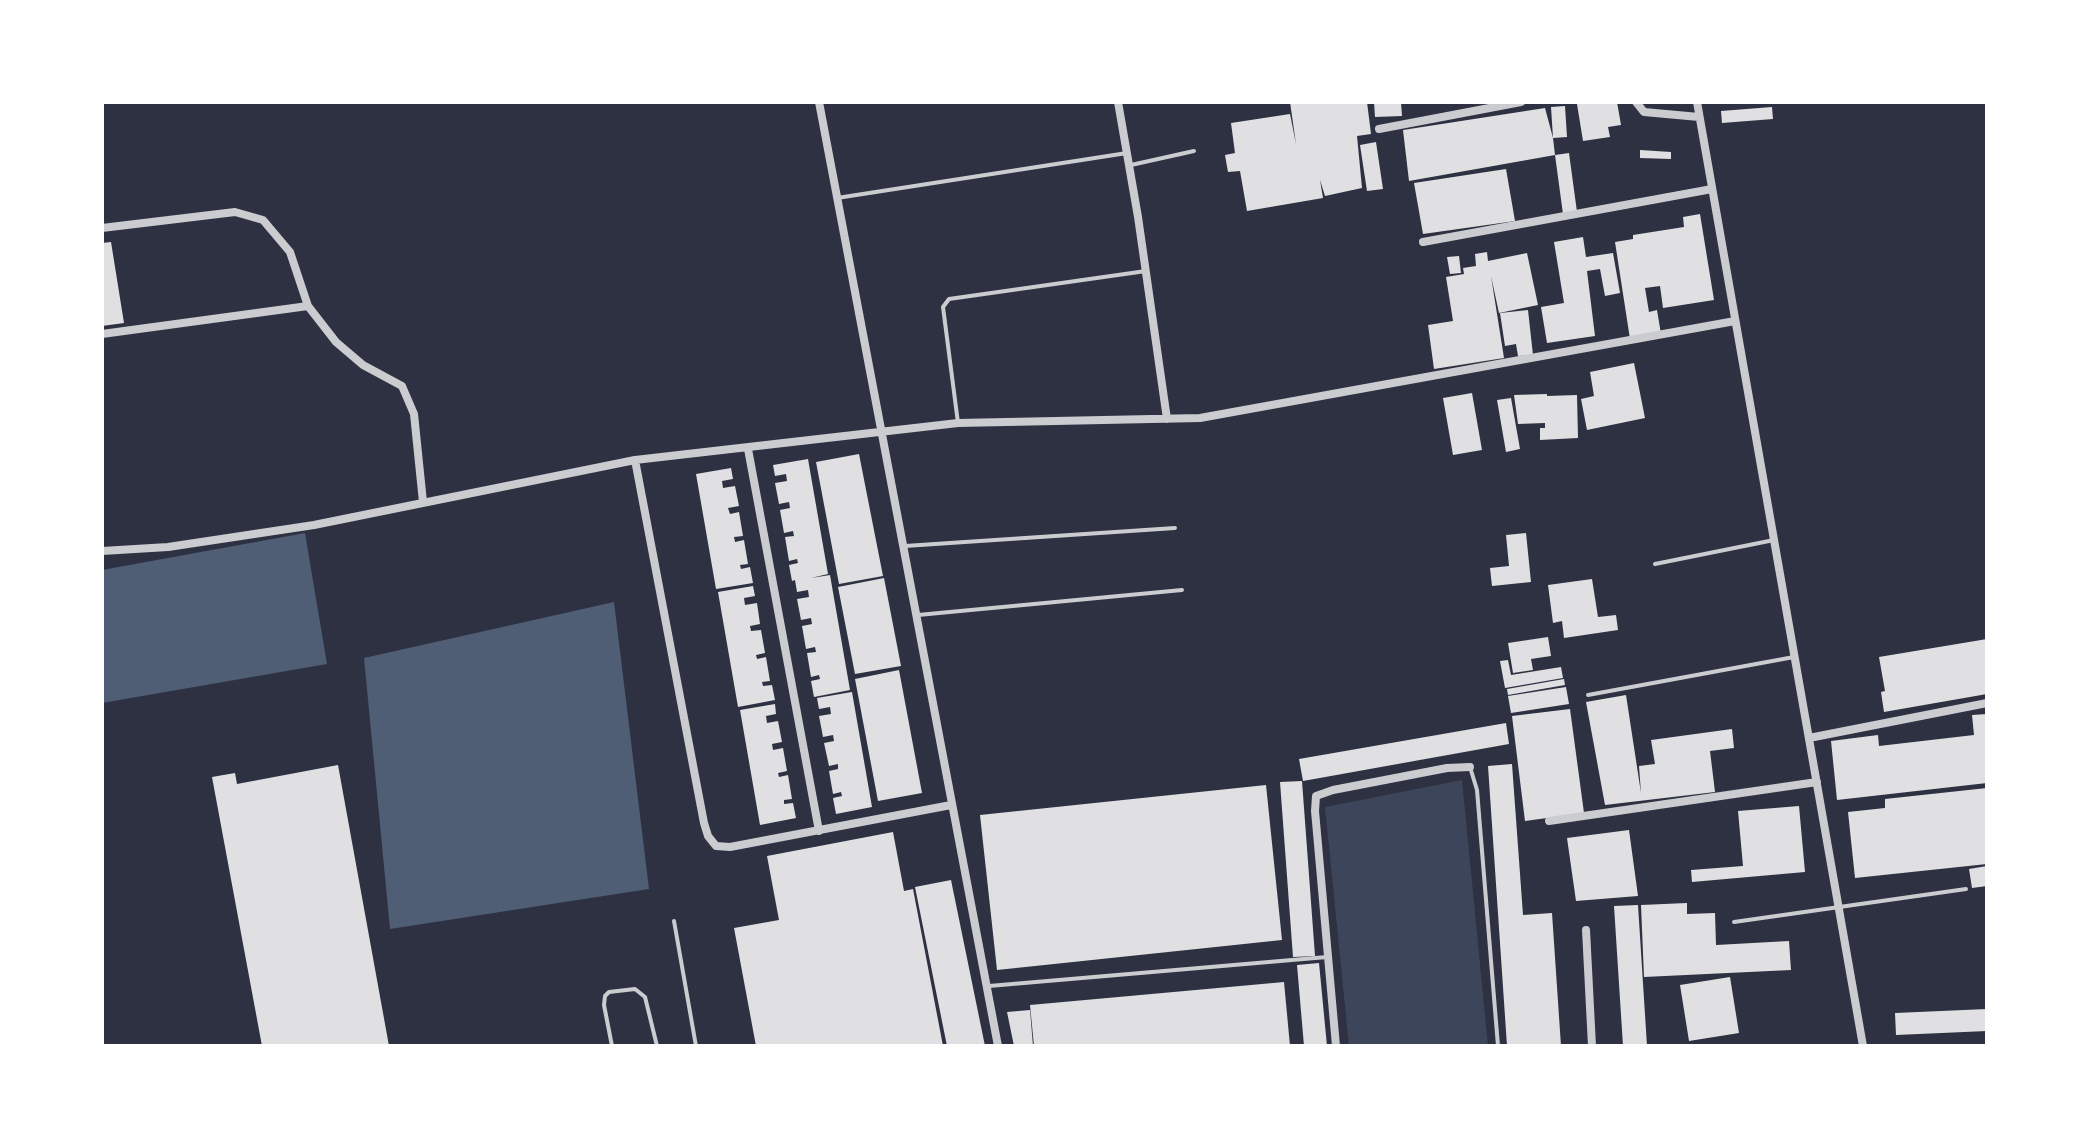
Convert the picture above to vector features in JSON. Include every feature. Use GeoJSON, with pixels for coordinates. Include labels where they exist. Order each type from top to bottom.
{"type":"FeatureCollection","features":[{"type":"Feature","properties":{"kind":"street"},"geometry":{"type":"LineString","coordinates":[[819,102],[998,1046]]}},
{"type":"Feature","properties":{"kind":"street"},"geometry":{"type":"LineString","coordinates":[[1118,102],[1167,419]]}},
{"type":"Feature","properties":{"kind":"street"},"geometry":{"type":"LineString","coordinates":[[1379,129],[1521,102]]}},
{"type":"Feature","properties":{"kind":"street"},"geometry":{"type":"LineString","coordinates":[[1636,102],[1644,112],[1699,117]]}},
{"type":"Feature","properties":{"kind":"street"},"geometry":{"type":"LineString","coordinates":[[1697,102],[1863,1046]]}},
{"type":"Feature","properties":{"kind":"street"},"geometry":{"type":"LineString","coordinates":[[1423,242],[1712,189]]}},
{"type":"Feature","properties":{"kind":"street"},"geometry":{"type":"LineString","coordinates":[[102,228],[235,212],[263,220],[290,252],[308,306],[336,342],[363,365],[402,386],[414,414],[423,502]]}},
{"type":"Feature","properties":{"kind":"street"},"geometry":{"type":"LineString","coordinates":[[102,334],[308,306]]}},
{"type":"Feature","properties":{"kind":"street"},"geometry":{"type":"LineString","coordinates":[[102,551],[168,547],[285,530],[635,460],[958,423],[1200,418],[1735,321]]}},
{"type":"Feature","properties":{"kind":"street"},"geometry":{"type":"LineString","coordinates":[[748,449],[819,831]]}},
{"type":"Feature","properties":{"kind":"street"},"geometry":{"type":"LineString","coordinates":[[635,460],[708,836],[716,846],[730,847],[951,805]]}},
{"type":"Feature","properties":{"kind":"street"},"geometry":{"type":"LineString","coordinates":[[1809,738],[1987,703]]}},
{"type":"Feature","properties":{"kind":"street"},"geometry":{"type":"LineString","coordinates":[[1336,1046],[1316,796],[1447,768],[1470,767]]}},
{"type":"Feature","properties":{"kind":"street"},"geometry":{"type":"LineString","coordinates":[[1549,821],[1817,782]]}},
{"type":"Feature","properties":{"kind":"street"},"geometry":{"type":"LineString","coordinates":[[1586,930],[1592,1046]]}},
{"type":"Feature","properties":{"kind":"lane"},"geometry":{"type":"LineString","coordinates":[[1129,165],[1194,151]]}},
{"type":"Feature","properties":{"kind":"lane"},"geometry":{"type":"LineString","coordinates":[[837,198],[1127,153]]}},
{"type":"Feature","properties":{"kind":"lane"},"geometry":{"type":"LineString","coordinates":[[958,423],[943,307],[949,299],[1146,271]]}},
{"type":"Feature","properties":{"kind":"lane"},"geometry":{"type":"LineString","coordinates":[[903,546],[1175,528]]}},
{"type":"Feature","properties":{"kind":"lane"},"geometry":{"type":"LineString","coordinates":[[1655,564],[1774,540]]}},
{"type":"Feature","properties":{"kind":"lane"},"geometry":{"type":"LineString","coordinates":[[916,615],[1182,590]]}},
{"type":"Feature","properties":{"kind":"lane"},"geometry":{"type":"LineString","coordinates":[[1588,695],[1795,656]]}},
{"type":"Feature","properties":{"kind":"lane"},"geometry":{"type":"LineString","coordinates":[[1470,767],[1477,790],[1498,1046]]}},
{"type":"Feature","properties":{"kind":"lane"},"geometry":{"type":"LineString","coordinates":[[1734,922],[1966,889]]}},
{"type":"Feature","properties":{"kind":"lane"},"geometry":{"type":"LineString","coordinates":[[674,921],[696,1046]]}},
{"type":"Feature","properties":{"kind":"lane"},"geometry":{"type":"LineString","coordinates":[[987,986],[1328,957]]}},
{"type":"Feature","properties":{"kind":"lane"},"geometry":{"type":"LineString","coordinates":[[612,1046],[605,996],[609,992],[635,989],[645,997],[657,1046]]}},
{"type":"Feature","properties":{"kind":"shaded area"},"geometry":{"type":"Polygon","coordinates":[[[305,533],[327,664],[102,703],[102,570],[305,533]]]}},
{"type":"Feature","properties":{"kind":"shaded area"},"geometry":{"type":"Polygon","coordinates":[[[614,602],[649,889],[390,929],[364,658],[614,602]]]}},
{"type":"Feature","properties":{"kind":"shaded area"},"geometry":{"type":"Polygon","coordinates":[[[1462,780],[1488,1046],[1349,1046],[1325,807],[1462,780]]]}},
{"type":"Feature","properties":{"kind":"building"},"geometry":{"type":"Polygon","coordinates":[[[1290,102],[1367,102],[1371,134],[1357,136],[1362,188],[1325,196],[1320,180],[1323,198],[1247,211],[1240,171],[1228,172],[1225,155],[1235,153],[1231,123],[1290,114],[1296,144],[1290,102]]]}},
{"type":"Feature","properties":{"kind":"building"},"geometry":{"type":"Polygon","coordinates":[[[1374,102],[1401,102],[1402,116],[1375,117],[1374,102]]]}},
{"type":"Feature","properties":{"kind":"building"},"geometry":{"type":"Polygon","coordinates":[[[1617,102],[1621,125],[1608,127],[1610,137],[1583,141],[1577,104],[1617,102]]]}},
{"type":"Feature","properties":{"kind":"building"},"geometry":{"type":"Polygon","coordinates":[[[1565,106],[1567,137],[1553,138],[1551,107],[1565,106]]]}},
{"type":"Feature","properties":{"kind":"building"},"geometry":{"type":"Polygon","coordinates":[[[1772,107],[1773,119],[1722,123],[1721,111],[1772,107]]]}},
{"type":"Feature","properties":{"kind":"building"},"geometry":{"type":"Polygon","coordinates":[[[1545,108],[1555,155],[1409,181],[1403,130],[1545,108]]]}},
{"type":"Feature","properties":{"kind":"building"},"geometry":{"type":"Polygon","coordinates":[[[1376,142],[1383,189],[1367,191],[1360,145],[1376,142]]]}},
{"type":"Feature","properties":{"kind":"building"},"geometry":{"type":"Polygon","coordinates":[[[1640,150],[1671,152],[1671,159],[1640,158],[1640,150]]]}},
{"type":"Feature","properties":{"kind":"building"},"geometry":{"type":"Polygon","coordinates":[[[1569,153],[1577,212],[1563,214],[1555,155],[1569,153]]]}},
{"type":"Feature","properties":{"kind":"building"},"geometry":{"type":"Polygon","coordinates":[[[1506,169],[1515,221],[1423,234],[1414,183],[1506,169]]]}},
{"type":"Feature","properties":{"kind":"building"},"geometry":{"type":"Polygon","coordinates":[[[1700,214],[1714,300],[1663,308],[1660,286],[1645,288],[1649,312],[1657,310],[1661,334],[1630,339],[1615,242],[1633,239],[1633,235],[1684,227],[1683,217],[1700,214]]]}},
{"type":"Feature","properties":{"kind":"building"},"geometry":{"type":"Polygon","coordinates":[[[1583,237],[1586,257],[1613,253],[1620,293],[1605,296],[1600,269],[1587,271],[1595,336],[1547,343],[1541,307],[1564,303],[1554,242],[1583,237]]]}},
{"type":"Feature","properties":{"kind":"building"},"geometry":{"type":"Polygon","coordinates":[[[111,242],[124,323],[102,326],[102,243],[111,242]]]}},
{"type":"Feature","properties":{"kind":"building"},"geometry":{"type":"Polygon","coordinates":[[[1487,252],[1488,261],[1527,253],[1538,305],[1499,313],[1491,276],[1504,358],[1434,369],[1428,325],[1453,321],[1446,277],[1464,274],[1463,268],[1476,266],[1475,254],[1487,252]]]}},
{"type":"Feature","properties":{"kind":"building"},"geometry":{"type":"Polygon","coordinates":[[[1459,256],[1461,273],[1450,274],[1447,257],[1459,256]]]}},
{"type":"Feature","properties":{"kind":"building"},"geometry":{"type":"Polygon","coordinates":[[[1528,310],[1533,355],[1518,356],[1516,344],[1505,346],[1500,313],[1528,310]]]}},
{"type":"Feature","properties":{"kind":"building"},"geometry":{"type":"Polygon","coordinates":[[[1634,363],[1645,418],[1587,430],[1581,399],[1594,396],[1590,372],[1634,363]]]}},
{"type":"Feature","properties":{"kind":"building"},"geometry":{"type":"Polygon","coordinates":[[[1472,393],[1482,450],[1453,455],[1443,398],[1472,393]]]}},
{"type":"Feature","properties":{"kind":"building"},"geometry":{"type":"Polygon","coordinates":[[[1514,395],[1577,395],[1578,438],[1540,440],[1540,428],[1545,428],[1545,423],[1518,424],[1514,395]]]}},
{"type":"Feature","properties":{"kind":"building"},"geometry":{"type":"Polygon","coordinates":[[[1511,398],[1520,449],[1506,452],[1497,400],[1511,398]]]}},
{"type":"Feature","properties":{"kind":"building"},"geometry":{"type":"Polygon","coordinates":[[[859,454],[883,576],[839,584],[816,462],[859,454]]]}},
{"type":"Feature","properties":{"kind":"building"},"geometry":{"type":"Polygon","coordinates":[[[808,459],[828,574],[811,578],[830,575],[850,690],[814,697],[811,681],[820,679],[819,675],[811,677],[807,653],[816,652],[815,647],[806,649],[802,626],[812,624],[811,618],[801,620],[797,599],[809,597],[808,590],[797,592],[795,580],[792,581],[789,565],[798,563],[797,559],[789,561],[785,537],[794,536],[793,531],[784,533],[780,510],[790,508],[789,502],[779,504],[775,483],[787,481],[786,474],[775,476],[773,465],[808,459]]]}},
{"type":"Feature","properties":{"kind":"building"},"geometry":{"type":"Polygon","coordinates":[[[731,468],[733,479],[722,481],[723,488],[735,486],[739,506],[728,508],[730,514],[739,512],[743,536],[734,537],[735,542],[744,540],[748,564],[740,565],[741,569],[750,567],[753,583],[716,589],[696,474],[731,468]]]}},
{"type":"Feature","properties":{"kind":"building"},"geometry":{"type":"Polygon","coordinates":[[[1526,533],[1531,582],[1492,586],[1490,568],[1509,566],[1506,535],[1526,533]]]}},
{"type":"Feature","properties":{"kind":"building"},"geometry":{"type":"Polygon","coordinates":[[[884,578],[901,666],[855,674],[838,587],[884,578]]]}},
{"type":"Feature","properties":{"kind":"building"},"geometry":{"type":"Polygon","coordinates":[[[1592,579],[1598,617],[1616,615],[1618,630],[1564,638],[1562,621],[1553,623],[1548,585],[1592,579]]]}},
{"type":"Feature","properties":{"kind":"building"},"geometry":{"type":"Polygon","coordinates":[[[753,586],[755,596],[744,598],[745,605],[757,603],[760,624],[750,626],[751,631],[761,630],[765,653],[756,655],[757,659],[766,657],[770,681],[762,682],[763,686],[772,685],[775,700],[738,707],[718,592],[753,586]]]}},
{"type":"Feature","properties":{"kind":"building"},"geometry":{"type":"Polygon","coordinates":[[[1548,637],[1551,656],[1531,659],[1533,670],[1513,673],[1508,643],[1548,637]]]}},
{"type":"Feature","properties":{"kind":"building"},"geometry":{"type":"Polygon","coordinates":[[[1987,639],[1987,694],[1884,712],[1881,692],[1885,691],[1879,657],[1987,639]]]}},
{"type":"Feature","properties":{"kind":"building"},"geometry":{"type":"Polygon","coordinates":[[[1508,660],[1511,675],[1561,667],[1563,678],[1505,688],[1500,661],[1508,660]]]}},
{"type":"Feature","properties":{"kind":"building"},"geometry":{"type":"Polygon","coordinates":[[[899,670],[922,793],[878,801],[855,679],[899,670]]]}},
{"type":"Feature","properties":{"kind":"building"},"geometry":{"type":"Polygon","coordinates":[[[1564,679],[1565,685],[1508,695],[1507,689],[1564,679]]]}},
{"type":"Feature","properties":{"kind":"building"},"geometry":{"type":"Polygon","coordinates":[[[1566,687],[1569,704],[1511,713],[1508,696],[1566,687]]]}},
{"type":"Feature","properties":{"kind":"building"},"geometry":{"type":"Polygon","coordinates":[[[852,692],[872,807],[836,814],[833,798],[842,796],[841,792],[833,794],[829,771],[838,769],[838,764],[829,766],[824,743],[834,741],[833,735],[823,737],[819,716],[831,714],[830,707],[819,709],[817,698],[852,692]]]}},
{"type":"Feature","properties":{"kind":"building"},"geometry":{"type":"Polygon","coordinates":[[[1626,695],[1641,793],[1639,766],[1655,764],[1651,740],[1732,729],[1734,748],[1710,751],[1715,792],[1605,805],[1586,702],[1626,695]]]}},
{"type":"Feature","properties":{"kind":"building"},"geometry":{"type":"Polygon","coordinates":[[[775,704],[776,714],[766,716],[767,723],[778,721],[782,742],[772,744],[773,750],[783,748],[787,771],[778,773],[779,777],[788,775],[792,799],[784,800],[784,804],[793,803],[796,818],[760,825],[740,710],[775,704]]]}},
{"type":"Feature","properties":{"kind":"building"},"geometry":{"type":"Polygon","coordinates":[[[1570,709],[1584,813],[1525,821],[1512,716],[1570,709]]]}},
{"type":"Feature","properties":{"kind":"building"},"geometry":{"type":"Polygon","coordinates":[[[1987,714],[1987,783],[1837,800],[1831,741],[1878,735],[1879,746],[1974,735],[1972,715],[1987,714]]]}},
{"type":"Feature","properties":{"kind":"building"},"geometry":{"type":"Polygon","coordinates":[[[1506,723],[1509,744],[1303,781],[1299,759],[1506,723]]]}},
{"type":"Feature","properties":{"kind":"building"},"geometry":{"type":"Polygon","coordinates":[[[1512,764],[1523,915],[1552,913],[1561,1046],[1507,1046],[1488,766],[1512,764]]]}},
{"type":"Feature","properties":{"kind":"building"},"geometry":{"type":"Polygon","coordinates":[[[338,765],[389,1046],[262,1046],[212,777],[235,773],[237,784],[338,765]]]}},
{"type":"Feature","properties":{"kind":"building"},"geometry":{"type":"Polygon","coordinates":[[[1302,781],[1315,956],[1293,957],[1280,782],[1302,781]]]}},
{"type":"Feature","properties":{"kind":"building"},"geometry":{"type":"Polygon","coordinates":[[[1266,785],[1282,940],[997,970],[980,815],[1266,785]]]}},
{"type":"Feature","properties":{"kind":"building"},"geometry":{"type":"Polygon","coordinates":[[[1987,788],[1987,864],[1855,878],[1848,812],[1885,808],[1885,799],[1987,788]]]}},
{"type":"Feature","properties":{"kind":"building"},"geometry":{"type":"Polygon","coordinates":[[[1799,806],[1805,872],[1692,882],[1691,870],[1743,866],[1738,811],[1799,806]]]}},
{"type":"Feature","properties":{"kind":"building"},"geometry":{"type":"Polygon","coordinates":[[[1629,830],[1638,896],[1576,901],[1567,838],[1629,830]]]}},
{"type":"Feature","properties":{"kind":"building"},"geometry":{"type":"Polygon","coordinates":[[[893,832],[904,891],[913,889],[943,1046],[756,1046],[734,928],[779,920],[767,856],[893,832]]]}},
{"type":"Feature","properties":{"kind":"building"},"geometry":{"type":"Polygon","coordinates":[[[1987,866],[1987,886],[1972,888],[1969,869],[1987,866]]]}},
{"type":"Feature","properties":{"kind":"building"},"geometry":{"type":"Polygon","coordinates":[[[951,880],[985,1046],[947,1046],[915,887],[951,880]]]}},
{"type":"Feature","properties":{"kind":"building"},"geometry":{"type":"Polygon","coordinates":[[[1687,903],[1687,914],[1715,913],[1716,945],[1789,941],[1791,970],[1644,977],[1641,905],[1687,903]]]}},
{"type":"Feature","properties":{"kind":"building"},"geometry":{"type":"Polygon","coordinates":[[[1638,905],[1647,1046],[1623,1046],[1614,906],[1638,905]]]}},
{"type":"Feature","properties":{"kind":"building"},"geometry":{"type":"Polygon","coordinates":[[[1319,963],[1327,1046],[1304,1046],[1297,965],[1319,963]]]}},
{"type":"Feature","properties":{"kind":"building"},"geometry":{"type":"Polygon","coordinates":[[[1730,977],[1739,1033],[1689,1041],[1680,985],[1730,977]]]}},
{"type":"Feature","properties":{"kind":"building"},"geometry":{"type":"Polygon","coordinates":[[[1284,982],[1290,1046],[1034,1046],[1030,1005],[1284,982]]]}},
{"type":"Feature","properties":{"kind":"building"},"geometry":{"type":"Polygon","coordinates":[[[1987,1009],[1987,1031],[1896,1035],[1895,1013],[1987,1009]]]}},
{"type":"Feature","properties":{"kind":"building"},"geometry":{"type":"Polygon","coordinates":[[[1030,1010],[1033,1046],[1014,1046],[1007,1012],[1030,1010]]]}}]}
